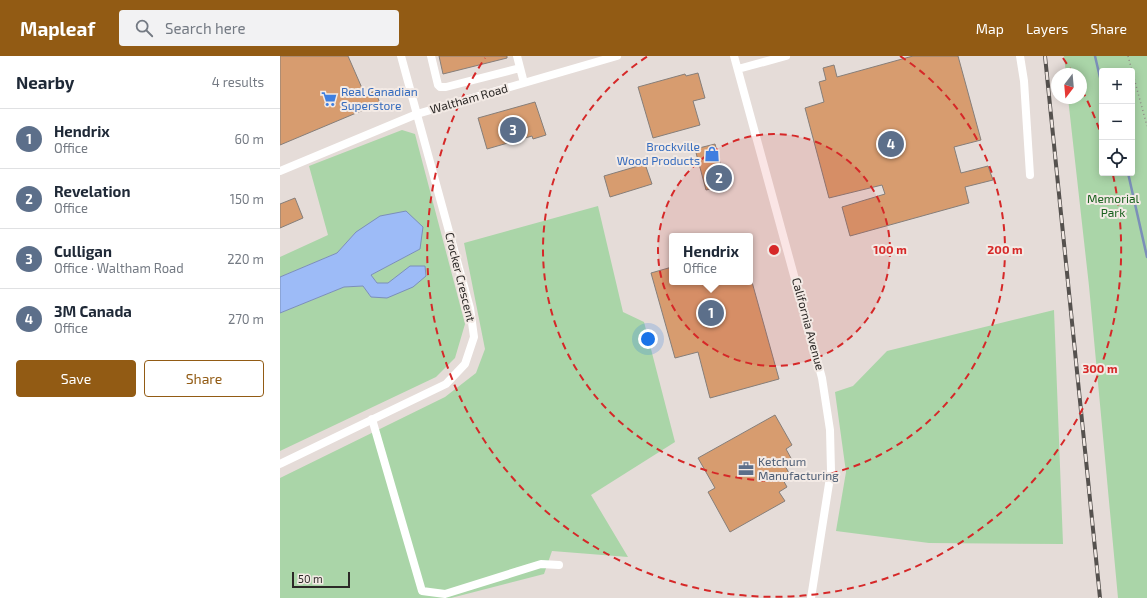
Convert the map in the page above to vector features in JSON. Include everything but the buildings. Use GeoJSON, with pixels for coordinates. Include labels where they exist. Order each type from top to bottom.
{"type":"FeatureCollection","features":[{"type":"Feature","properties":{"kind":"street","name":"Crocker Crescent"},"geometry":{"type":"LineString","coordinates":[[280,464],[446,384],[465,364],[474,337],[470,308],[401,56]]}},
{"type":"Feature","properties":{"kind":"street"},"geometry":{"type":"LineString","coordinates":[[431,56],[438,85],[440,87],[446,87],[520,68]]}},
{"type":"Feature","properties":{"kind":"street"},"geometry":{"type":"LineString","coordinates":[[517,56],[524,83]]}},
{"type":"Feature","properties":{"kind":"street","name":"Waltham Road"},"geometry":{"type":"LineString","coordinates":[[280,171],[417,114],[617,56]]}},
{"type":"Feature","properties":{"kind":"street","name":"California Avenue"},"geometry":{"type":"LineString","coordinates":[[734,56],[822,378],[830,430],[831,471],[811,598]]}},
{"type":"Feature","properties":{"kind":"street"},"geometry":{"type":"LineString","coordinates":[[738,69],[786,56]]}},
{"type":"Feature","properties":{"kind":"street"},"geometry":{"type":"LineString","coordinates":[[1020,56],[1024,81],[1030,174]]}},
{"type":"Feature","properties":{"kind":"street"},"geometry":{"type":"LineString","coordinates":[[372,419],[422,591],[445,594],[541,564],[559,565]]}},
{"type":"Feature","properties":{"kind":"path"},"geometry":{"type":"LineString","coordinates":[[1128,56],[1147,126]]}},
{"type":"Feature","properties":{"kind":"green space","name":"Memorial Park"},"geometry":{"type":"Polygon","coordinates":[[[1064,56],[1147,56],[1147,598],[1118,598],[1089,286],[1069,104],[1087,104],[1087,68],[1065,68],[1064,56]]]}},
{"type":"Feature","properties":{"kind":"green space"},"geometry":{"type":"Polygon","coordinates":[[[402,130],[415,134],[465,324],[455,358],[436,377],[280,451],[280,313],[344,287],[363,286],[371,297],[410,266],[388,283],[377,283],[371,275],[420,249],[356,232],[337,253],[280,277],[280,257],[328,235],[309,166],[402,130]]]}},
{"type":"Feature","properties":{"kind":"green space"},"geometry":{"type":"Polygon","coordinates":[[[598,206],[623,312],[644,322],[675,442],[591,495],[628,557],[552,551],[544,574],[451,598],[280,598],[280,478],[445,397],[476,373],[485,349],[464,243],[598,206]]]}},
{"type":"Feature","properties":{"kind":"green space"},"geometry":{"type":"Polygon","coordinates":[[[1054,310],[1063,544],[929,543],[836,531],[846,472],[835,392],[853,386],[887,351],[1054,310]]]}},
{"type":"Feature","properties":{"kind":"water"},"geometry":{"type":"Polygon","coordinates":[[[406,211],[423,227],[420,249],[371,275],[377,283],[388,283],[410,266],[425,266],[426,276],[413,287],[387,298],[371,297],[363,286],[344,287],[280,313],[280,277],[337,253],[356,232],[380,216],[406,211]]]}},
{"type":"Feature","properties":{"kind":"waterway"},"geometry":{"type":"LineString","coordinates":[[1095,56],[1099,73]]}},
{"type":"Feature","properties":{"kind":"waterway"},"geometry":{"type":"LineString","coordinates":[[1129,176],[1147,257]]}},
{"type":"Feature","properties":{"kind":"railway"},"geometry":{"type":"LineString","coordinates":[[1045,56],[1100,598]]}},
{"type":"Feature","properties":{"kind":"place","name":"Real Canadian Superstore"},"geometry":{"type":"Point","coordinates":[329,99]}},
{"type":"Feature","properties":{"kind":"place","name":"Culligan"},"geometry":{"type":"Point","coordinates":[513,130]}},
{"type":"Feature","properties":{"kind":"place","name":"3M Canada"},"geometry":{"type":"Point","coordinates":[891,144]}},
{"type":"Feature","properties":{"kind":"place","name":"Brockville Wood Products"},"geometry":{"type":"Point","coordinates":[712,154]}},
{"type":"Feature","properties":{"kind":"place","name":"Revelation"},"geometry":{"type":"Point","coordinates":[719,178]}},
{"type":"Feature","properties":{"kind":"place","name":"Hendrix"},"geometry":{"type":"Point","coordinates":[711,313]}},
{"type":"Feature","properties":{"kind":"place","name":"Ketchum Manufacturing"},"geometry":{"type":"Point","coordinates":[746,469]}}]}
